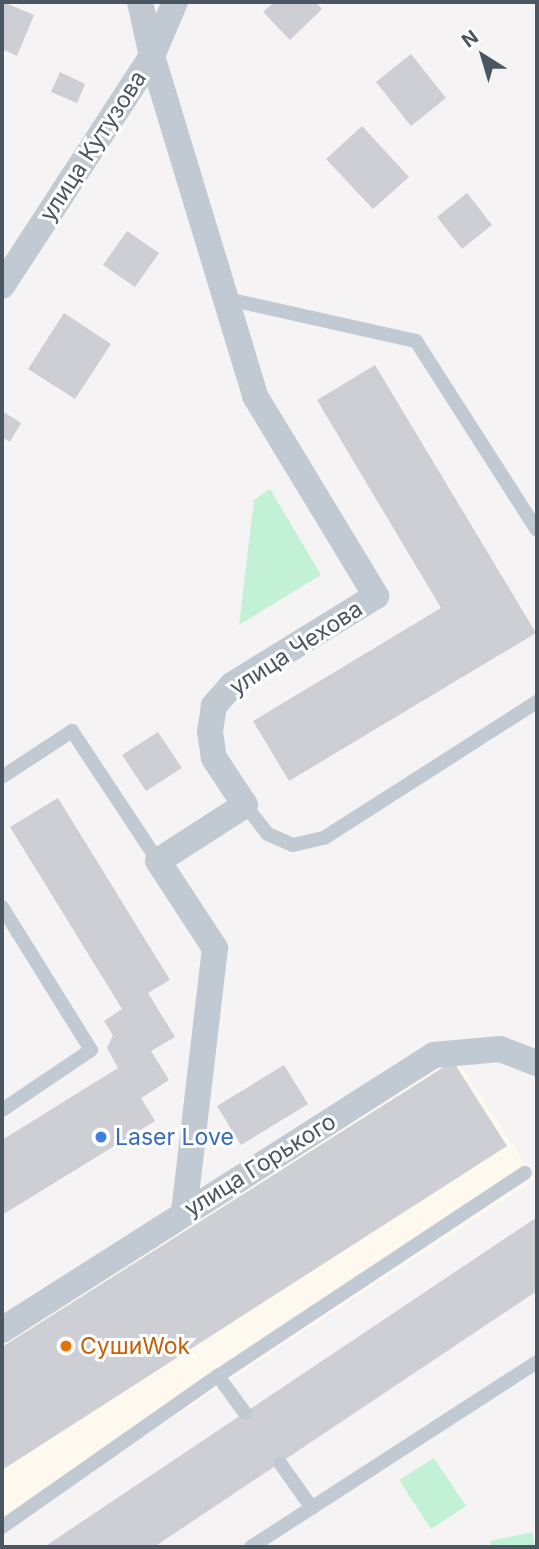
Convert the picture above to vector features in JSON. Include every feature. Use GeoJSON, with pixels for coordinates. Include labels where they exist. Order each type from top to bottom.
{"type":"FeatureCollection","features":[{"type":"Feature","properties":{"kind":"street","name":"улица Чехова"},"geometry":{"type":"LineString","coordinates":[[140,2],[152,56],[223,298],[256,396],[376,596],[232,685],[214,706],[210,731],[214,758],[245,805]]}},
{"type":"Feature","properties":{"kind":"street","name":"улица Кутузова"},"geometry":{"type":"LineString","coordinates":[[2,286],[152,56],[175,2]]}},
{"type":"Feature","properties":{"kind":"street"},"geometry":{"type":"LineString","coordinates":[[184,1213],[215,948],[158,861],[245,805]]}},
{"type":"Feature","properties":{"kind":"street","name":"улица Горького"},"geometry":{"type":"LineString","coordinates":[[2,1330],[434,1055],[500,1049],[535,1060]]}},
{"type":"Feature","properties":{"kind":"lane"},"geometry":{"type":"LineString","coordinates":[[223,298],[416,341],[537,530]]}},
{"type":"Feature","properties":{"kind":"lane"},"geometry":{"type":"LineString","coordinates":[[245,805],[268,834],[293,845],[324,838],[537,702]]}},
{"type":"Feature","properties":{"kind":"lane"},"geometry":{"type":"LineString","coordinates":[[2,777],[72,731],[158,861]]}},
{"type":"Feature","properties":{"kind":"lane"},"geometry":{"type":"LineString","coordinates":[[2,907],[91,1050],[2,1110]]}},
{"type":"Feature","properties":{"kind":"lane"},"geometry":{"type":"LineString","coordinates":[[2,1527],[218,1376],[525,1173]]}},
{"type":"Feature","properties":{"kind":"lane"},"geometry":{"type":"LineString","coordinates":[[251,1547],[537,1362]]}},
{"type":"Feature","properties":{"kind":"lane"},"geometry":{"type":"LineString","coordinates":[[218,1376],[244,1413]]}},
{"type":"Feature","properties":{"kind":"lane"},"geometry":{"type":"LineString","coordinates":[[280,1463],[312,1508]]}},
{"type":"Feature","properties":{"kind":"shaded area"},"geometry":{"type":"Polygon","coordinates":[[[454,1055],[535,1179],[2,1530],[2,1341],[454,1055]]]}},
{"type":"Feature","properties":{"kind":"green space"},"geometry":{"type":"Polygon","coordinates":[[[270,489],[321,575],[239,625],[254,500],[270,489]]]}},
{"type":"Feature","properties":{"kind":"green space"},"geometry":{"type":"Polygon","coordinates":[[[434,1458],[466,1506],[431,1529],[399,1480],[434,1458]]]}},
{"type":"Feature","properties":{"kind":"green space"},"geometry":{"type":"Polygon","coordinates":[[[532,1532],[535,1547],[491,1547],[490,1541],[532,1532]]]}},
{"type":"Feature","properties":{"kind":"building"},"geometry":{"type":"Polygon","coordinates":[[[3,2],[34,15],[17,56],[2,49],[3,2]]]}},
{"type":"Feature","properties":{"kind":"building"},"geometry":{"type":"Polygon","coordinates":[[[274,2],[315,2],[322,9],[290,40],[263,12],[274,2]]]}},
{"type":"Feature","properties":{"kind":"building"},"geometry":{"type":"Polygon","coordinates":[[[411,54],[446,98],[411,126],[376,82],[411,54]]]}},
{"type":"Feature","properties":{"kind":"building"},"geometry":{"type":"Polygon","coordinates":[[[60,72],[85,84],[77,103],[51,92],[60,72]]]}},
{"type":"Feature","properties":{"kind":"building"},"geometry":{"type":"Polygon","coordinates":[[[362,126],[409,177],[373,209],[326,159],[362,126]]]}},
{"type":"Feature","properties":{"kind":"building"},"geometry":{"type":"Polygon","coordinates":[[[467,193],[492,225],[462,249],[437,217],[467,193]]]}},
{"type":"Feature","properties":{"kind":"building"},"geometry":{"type":"Polygon","coordinates":[[[127,231],[159,253],[135,287],[103,265],[127,231]]]}},
{"type":"Feature","properties":{"kind":"building"},"geometry":{"type":"Polygon","coordinates":[[[64,313],[111,344],[75,399],[28,369],[64,313]]]}},
{"type":"Feature","properties":{"kind":"building"},"geometry":{"type":"Polygon","coordinates":[[[375,365],[536,633],[289,781],[253,721],[441,608],[317,400],[375,365]]]}},
{"type":"Feature","properties":{"kind":"building"},"geometry":{"type":"Polygon","coordinates":[[[2,411],[21,423],[10,442],[2,437],[2,411]]]}},
{"type":"Feature","properties":{"kind":"building"},"geometry":{"type":"Polygon","coordinates":[[[158,732],[182,768],[146,791],[122,755],[158,732]]]}},
{"type":"Feature","properties":{"kind":"building"},"geometry":{"type":"Polygon","coordinates":[[[58,798],[170,980],[148,993],[175,1037],[151,1051],[169,1080],[141,1098],[155,1121],[2,1215],[2,1140],[118,1068],[107,1048],[113,1035],[104,1021],[122,1009],[10,827],[58,798]]]}},
{"type":"Feature","properties":{"kind":"building"},"geometry":{"type":"Polygon","coordinates":[[[453,1061],[507,1146],[2,1470],[2,1347],[453,1061]]]}},
{"type":"Feature","properties":{"kind":"building"},"geometry":{"type":"Polygon","coordinates":[[[284,1065],[308,1104],[241,1145],[217,1106],[284,1065]]]}},
{"type":"Feature","properties":{"kind":"building"},"geometry":{"type":"Polygon","coordinates":[[[537,1217],[537,1291],[154,1547],[44,1547],[537,1217]]]}},
{"type":"Feature","properties":{"kind":"place","name":"Laser Love"},"geometry":{"type":"Point","coordinates":[101,1137]}},
{"type":"Feature","properties":{"kind":"place","name":"СушиWok"},"geometry":{"type":"Point","coordinates":[66,1346]}}]}
